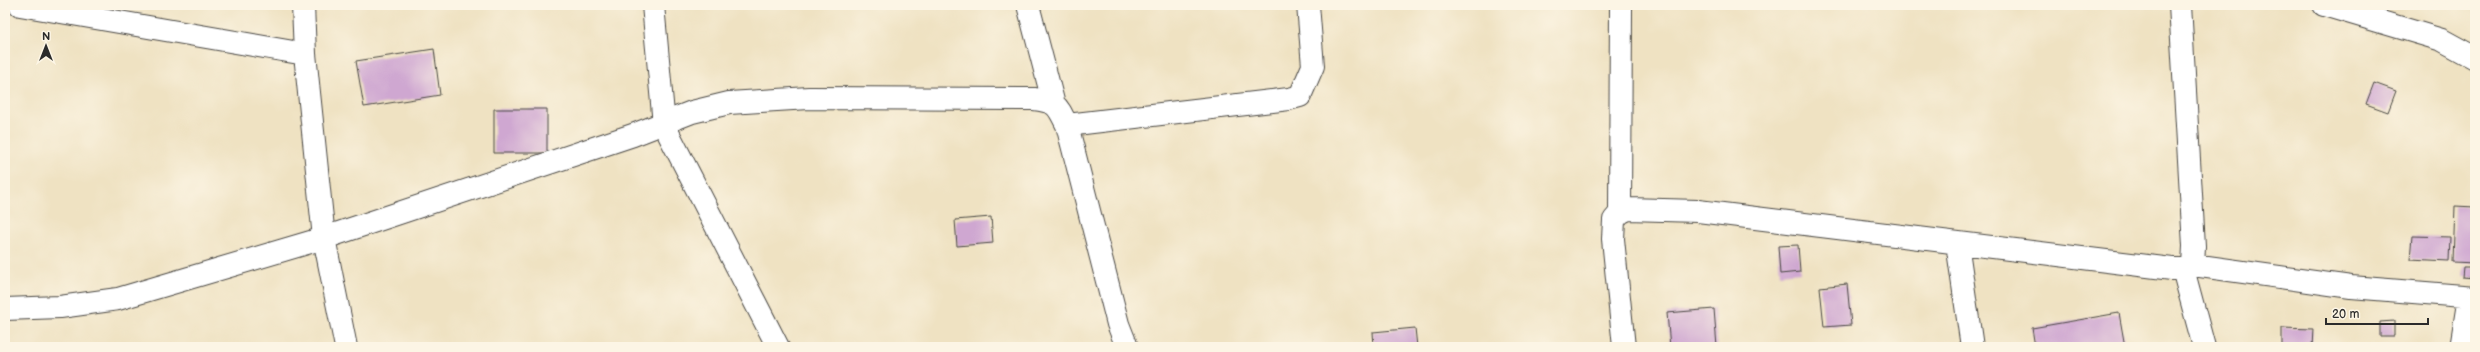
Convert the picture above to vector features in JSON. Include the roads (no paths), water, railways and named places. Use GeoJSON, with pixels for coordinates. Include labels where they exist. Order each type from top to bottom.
{"type":"FeatureCollection","features":[{"type":"Feature","properties":{"kind":"street"},"geometry":{"type":"LineString","coordinates":[[20,5],[305,54]]}},
{"type":"Feature","properties":{"kind":"street"},"geometry":{"type":"LineString","coordinates":[[303,5],[305,54],[324,238],[346,347]]}},
{"type":"Feature","properties":{"kind":"street"},"geometry":{"type":"LineString","coordinates":[[653,5],[664,125],[778,347]]}},
{"type":"Feature","properties":{"kind":"street"},"geometry":{"type":"LineString","coordinates":[[1028,5],[1053,102]]}},
{"type":"Feature","properties":{"kind":"street"},"geometry":{"type":"LineString","coordinates":[[1067,125],[1289,99],[1300,96],[1313,66],[1308,5]]}},
{"type":"Feature","properties":{"kind":"street"},"geometry":{"type":"LineString","coordinates":[[1620,5],[1620,213]]}},
{"type":"Feature","properties":{"kind":"street"},"geometry":{"type":"LineString","coordinates":[[2180,5],[2194,246],[2188,267],[2204,347]]}},
{"type":"Feature","properties":{"kind":"street"},"geometry":{"type":"LineString","coordinates":[[2324,5],[2442,40],[2475,58]]}},
{"type":"Feature","properties":{"kind":"street"},"geometry":{"type":"LineString","coordinates":[[5,309],[60,307],[118,298],[324,238],[664,125],[692,112],[729,103],[802,98],[1034,99],[1053,102],[1058,106],[1067,125],[1118,324],[1127,347]]}},
{"type":"Feature","properties":{"kind":"street"},"geometry":{"type":"LineString","coordinates":[[1624,347],[1613,239],[1614,220],[1620,213],[1628,209],[1698,211],[2172,269],[2188,267],[2351,287],[2472,297],[2461,347]]}},
{"type":"Feature","properties":{"kind":"street"},"geometry":{"type":"LineString","coordinates":[[1958,243],[1972,347]]}}]}
